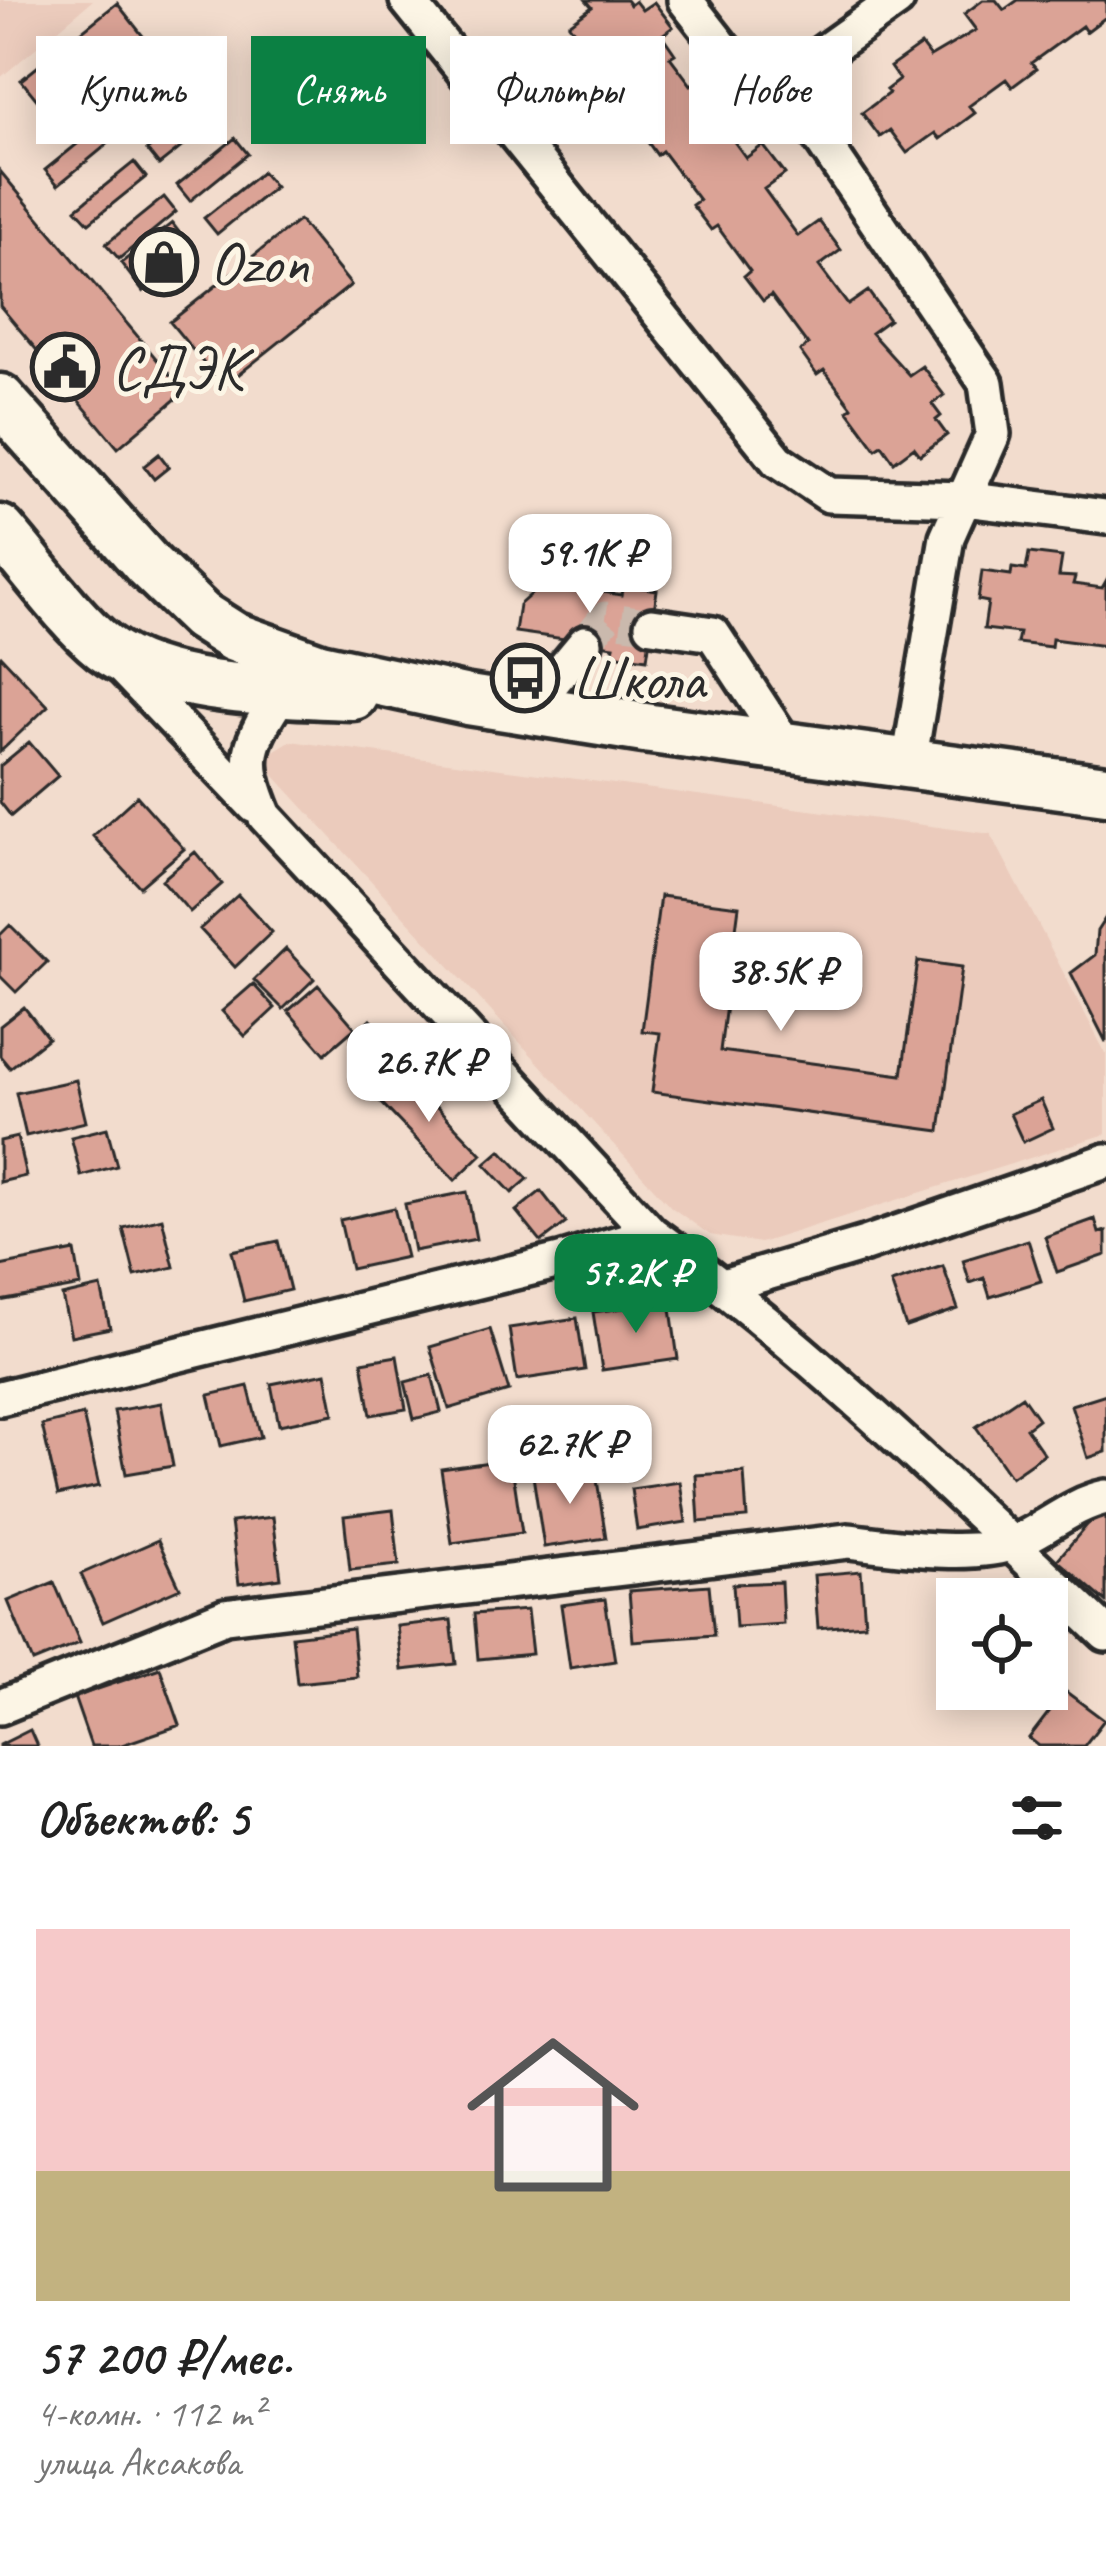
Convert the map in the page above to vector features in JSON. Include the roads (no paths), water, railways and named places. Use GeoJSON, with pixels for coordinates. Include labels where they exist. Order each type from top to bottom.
{"type":"FeatureCollection","features":[{"type":"Feature","properties":{"kind":"highway"},"geometry":{"type":"LineString","coordinates":[[0,399],[148,565],[201,616],[234,637],[320,668],[468,700],[1106,790]]}},
{"type":"Feature","properties":{"kind":"highway"},"geometry":{"type":"LineString","coordinates":[[0,530],[100,644],[153,675],[282,692],[468,700]]}},
{"type":"Feature","properties":{"kind":"street"},"geometry":{"type":"LineString","coordinates":[[407,0],[778,461],[829,495],[964,499],[1106,518]]}},
{"type":"Feature","properties":{"kind":"street"},"geometry":{"type":"LineString","coordinates":[[685,0],[713,36]]}},
{"type":"Feature","properties":{"kind":"street"},"geometry":{"type":"LineString","coordinates":[[848,36],[897,0]]}},
{"type":"Feature","properties":{"kind":"street"},"geometry":{"type":"LineString","coordinates":[[824,144],[986,383],[993,434],[947,537],[909,763]]}},
{"type":"Feature","properties":{"kind":"street"},"geometry":{"type":"LineString","coordinates":[[652,625],[713,634],[787,746]]}},
{"type":"Feature","properties":{"kind":"street"},"geometry":{"type":"LineString","coordinates":[[530,709],[585,643]]}},
{"type":"Feature","properties":{"kind":"street"},"geometry":{"type":"LineString","coordinates":[[100,644],[651,1233],[723,1286],[1106,1634]]}},
{"type":"Feature","properties":{"kind":"street"},"geometry":{"type":"LineString","coordinates":[[265,816],[249,778],[249,760],[262,723],[282,692]]}},
{"type":"Feature","properties":{"kind":"street"},"geometry":{"type":"LineString","coordinates":[[723,1286],[865,1244],[1106,1162]]}},
{"type":"Feature","properties":{"kind":"street"},"geometry":{"type":"LineString","coordinates":[[0,1398],[560,1261],[651,1233]]}},
{"type":"Feature","properties":{"kind":"street"},"geometry":{"type":"LineString","coordinates":[[0,1707],[225,1616],[848,1541],[933,1551],[1011,1544],[1090,1500],[1106,1497]]}},
{"type":"Feature","properties":{"kind":"tunnel"},"geometry":{"type":"LineString","coordinates":[[585,643],[605,618],[652,625]]}},
{"type":"Feature","properties":{"kind":"place","name":"Ozon"},"geometry":{"type":"Point","coordinates":[164,262]}},
{"type":"Feature","properties":{"kind":"place","name":"СДЭК"},"geometry":{"type":"Point","coordinates":[65,367]}},
{"type":"Feature","properties":{"kind":"place","name":"Школа"},"geometry":{"type":"Point","coordinates":[525,678]}}]}
